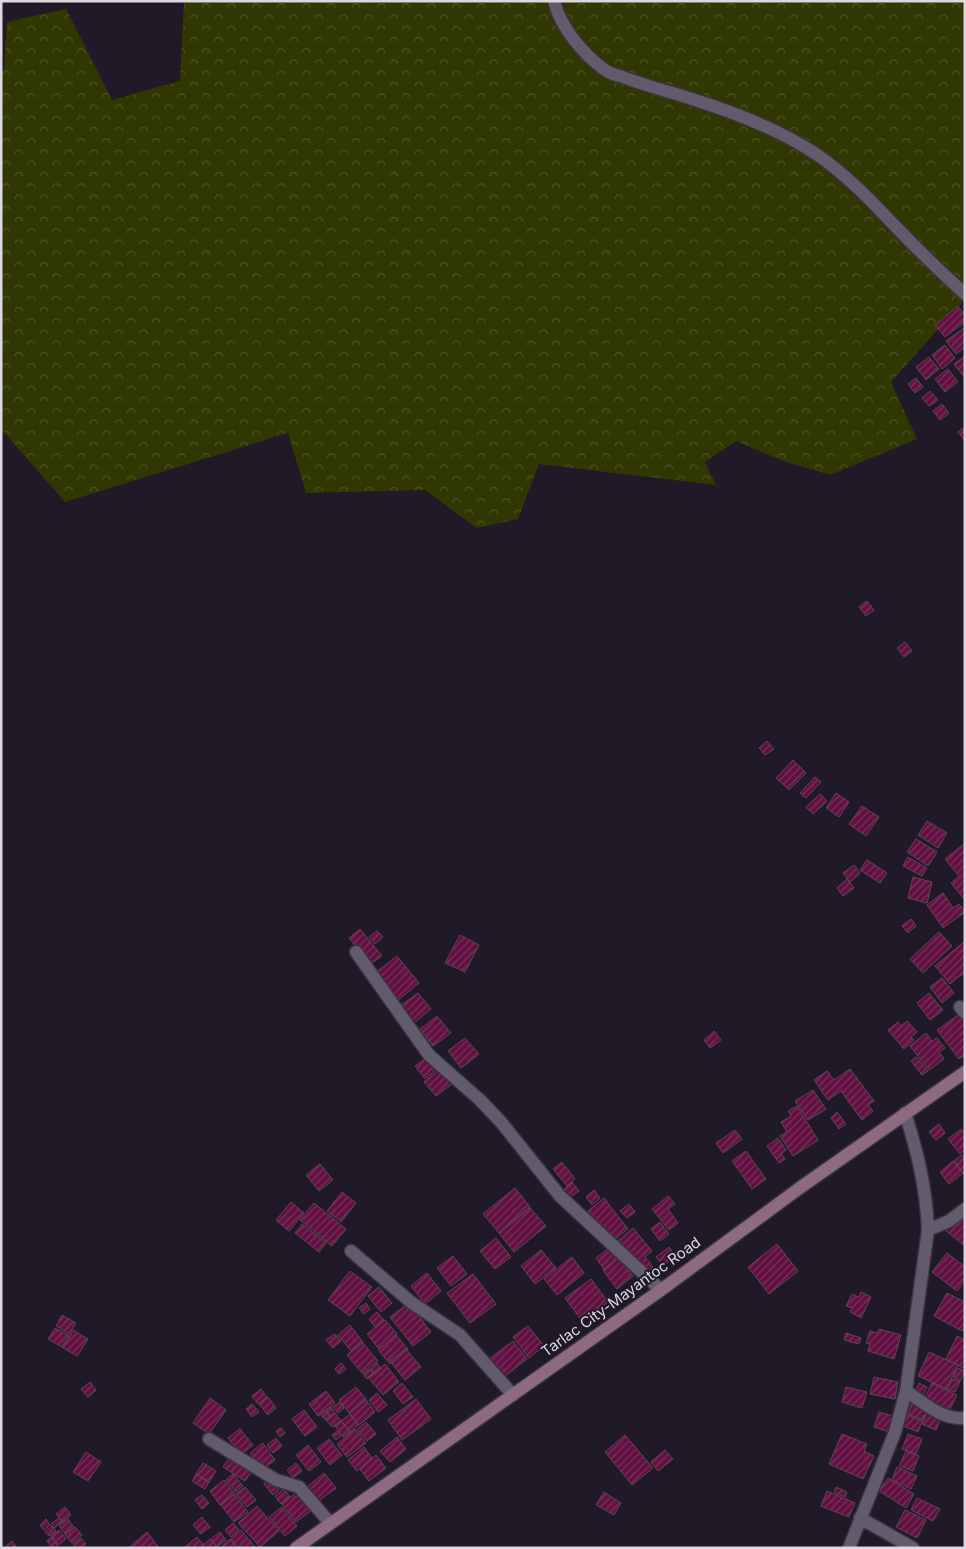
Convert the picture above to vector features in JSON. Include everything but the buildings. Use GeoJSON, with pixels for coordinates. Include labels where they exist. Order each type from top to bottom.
{"type":"FeatureCollection","features":[{"type":"Feature","properties":{"kind":"main road","name":"Tarlac City-Mayantoc Road"},"geometry":{"type":"LineString","coordinates":[[296,1548],[965,1072]]}},
{"type":"Feature","properties":{"kind":"street"},"geometry":{"type":"LineString","coordinates":[[554,1],[564,27],[606,71],[646,86],[695,99],[746,118],[816,154],[843,174],[929,262],[965,294]]}},
{"type":"Feature","properties":{"kind":"street"},"geometry":{"type":"LineString","coordinates":[[356,952],[430,1055],[480,1100],[501,1122],[560,1196],[660,1290]]}},
{"type":"Feature","properties":{"kind":"street"},"geometry":{"type":"LineString","coordinates":[[849,1548],[895,1432],[906,1391],[928,1230],[927,1206],[922,1176],[905,1113]]}},
{"type":"Feature","properties":{"kind":"street"},"geometry":{"type":"LineString","coordinates":[[928,1230],[949,1221],[965,1209]]}},
{"type":"Feature","properties":{"kind":"street"},"geometry":{"type":"LineString","coordinates":[[351,1252],[412,1303],[460,1335],[513,1395]]}},
{"type":"Feature","properties":{"kind":"street"},"geometry":{"type":"LineString","coordinates":[[906,1391],[946,1417],[965,1418]]}},
{"type":"Feature","properties":{"kind":"street"},"geometry":{"type":"LineString","coordinates":[[209,1439],[276,1480],[299,1487],[330,1523]]}},
{"type":"Feature","properties":{"kind":"street"},"geometry":{"type":"LineString","coordinates":[[860,1518],[913,1548]]}},
{"type":"Feature","properties":{"kind":"green space"},"geometry":{"type":"Polygon","coordinates":[[[184,1],[965,1],[965,299],[891,382],[917,439],[830,475],[783,461],[736,441],[705,462],[716,485],[539,464],[518,519],[477,528],[425,490],[306,493],[288,433],[65,502],[1,429],[1,70],[4,70],[7,22],[66,9],[112,100],[180,81],[184,1]]]}}]}
